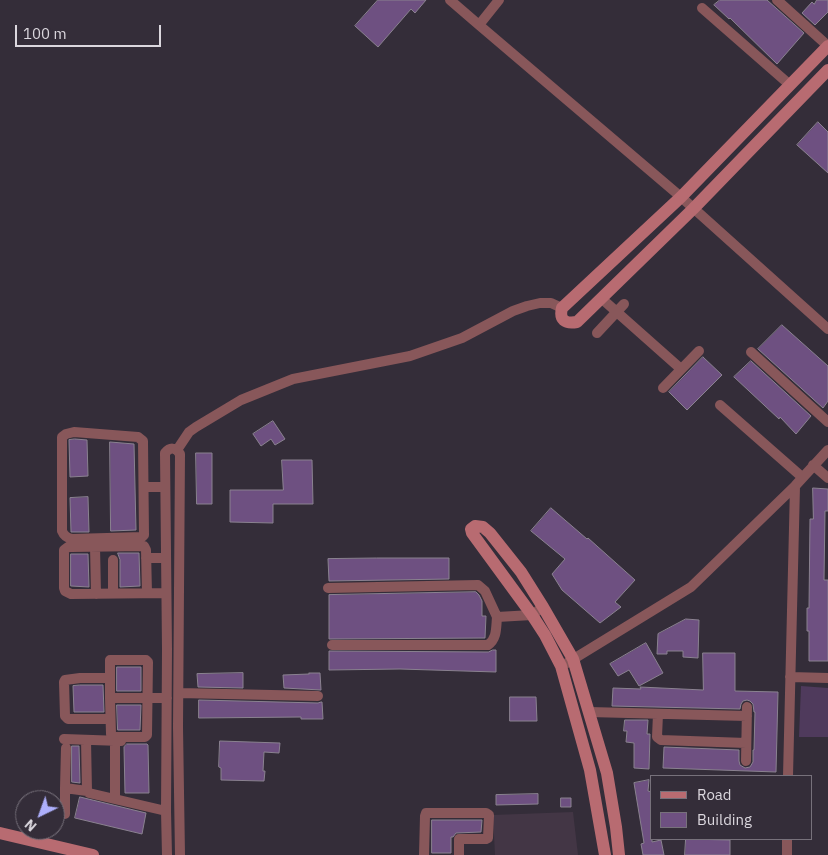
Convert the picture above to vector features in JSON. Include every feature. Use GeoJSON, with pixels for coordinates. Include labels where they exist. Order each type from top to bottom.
{"type":"FeatureCollection","features":[{"type":"Feature","properties":{"kind":"street"},"geometry":{"type":"LineString","coordinates":[[450,0],[681,197],[828,329]]}},
{"type":"Feature","properties":{"kind":"street"},"geometry":{"type":"LineString","coordinates":[[479,25],[499,0]]}},
{"type":"Feature","properties":{"kind":"street"},"geometry":{"type":"LineString","coordinates":[[777,0],[828,46],[681,197],[562,308],[561,318],[568,323],[577,322],[693,209],[828,70]]}},
{"type":"Feature","properties":{"kind":"street"},"geometry":{"type":"LineString","coordinates":[[702,8],[790,86]]}},
{"type":"Feature","properties":{"kind":"street"},"geometry":{"type":"LineString","coordinates":[[601,298],[681,369]]}},
{"type":"Feature","properties":{"kind":"street"},"geometry":{"type":"LineString","coordinates":[[177,450],[189,432],[196,427],[241,400],[293,379],[410,356],[462,338],[526,306],[551,303],[562,308]]}},
{"type":"Feature","properties":{"kind":"street"},"geometry":{"type":"LineString","coordinates":[[597,332],[624,304]]}},
{"type":"Feature","properties":{"kind":"street"},"geometry":{"type":"LineString","coordinates":[[663,388],[699,351]]}},
{"type":"Feature","properties":{"kind":"street"},"geometry":{"type":"LineString","coordinates":[[751,352],[828,422]]}},
{"type":"Feature","properties":{"kind":"street"},"geometry":{"type":"LineString","coordinates":[[720,405],[802,477]]}},
{"type":"Feature","properties":{"kind":"street"},"geometry":{"type":"LineString","coordinates":[[74,432],[138,437],[143,441],[144,486],[144,535],[142,537],[68,538],[62,531],[62,437],[74,432]]}},
{"type":"Feature","properties":{"kind":"street"},"geometry":{"type":"LineString","coordinates":[[167,855],[165,453],[168,449],[173,448],[180,454],[180,855]]}},
{"type":"Feature","properties":{"kind":"street"},"geometry":{"type":"LineString","coordinates":[[561,666],[690,587],[795,486],[828,450]]}},
{"type":"Feature","properties":{"kind":"street"},"geometry":{"type":"LineString","coordinates":[[813,465],[828,478]]}},
{"type":"Feature","properties":{"kind":"street"},"geometry":{"type":"LineString","coordinates":[[144,486],[165,487]]}},
{"type":"Feature","properties":{"kind":"street"},"geometry":{"type":"LineString","coordinates":[[788,775],[795,486]]}},
{"type":"Feature","properties":{"kind":"street"},"geometry":{"type":"LineString","coordinates":[[605,855],[591,776],[561,666],[532,615],[472,533],[472,528],[475,526],[483,527],[490,533],[521,572],[544,607],[573,659],[606,773],[619,855]]}},
{"type":"Feature","properties":{"kind":"street"},"geometry":{"type":"LineString","coordinates":[[95,546],[96,594]]}},
{"type":"Feature","properties":{"kind":"street"},"geometry":{"type":"LineString","coordinates":[[147,593],[146,550],[144,546],[65,548],[64,588],[71,594],[166,593]]}},
{"type":"Feature","properties":{"kind":"street"},"geometry":{"type":"LineString","coordinates":[[146,558],[166,558]]}},
{"type":"Feature","properties":{"kind":"street"},"geometry":{"type":"LineString","coordinates":[[113,560],[113,593]]}},
{"type":"Feature","properties":{"kind":"street"},"geometry":{"type":"LineString","coordinates":[[328,588],[478,585],[485,592],[497,617],[496,632],[493,641],[488,644],[332,644]]}},
{"type":"Feature","properties":{"kind":"street"},"geometry":{"type":"LineString","coordinates":[[497,617],[532,615],[544,607]]}},
{"type":"Feature","properties":{"kind":"street"},"geometry":{"type":"LineString","coordinates":[[111,659],[146,660],[148,662],[148,733],[145,737],[114,737],[111,734],[110,698],[109,661],[111,659]]}},
{"type":"Feature","properties":{"kind":"street"},"geometry":{"type":"LineString","coordinates":[[790,677],[828,678]]}},
{"type":"Feature","properties":{"kind":"street"},"geometry":{"type":"LineString","coordinates":[[110,678],[80,678],[65,680],[64,682],[65,716],[68,719],[110,719]]}},
{"type":"Feature","properties":{"kind":"street"},"geometry":{"type":"LineString","coordinates":[[179,693],[318,696]]}},
{"type":"Feature","properties":{"kind":"street"},"geometry":{"type":"LineString","coordinates":[[110,698],[167,698]]}},
{"type":"Feature","properties":{"kind":"street"},"geometry":{"type":"LineString","coordinates":[[589,712],[658,714],[747,712],[746,761]]}},
{"type":"Feature","properties":{"kind":"street"},"geometry":{"type":"LineString","coordinates":[[658,714],[657,736],[659,740],[746,743]]}},
{"type":"Feature","properties":{"kind":"street"},"geometry":{"type":"LineString","coordinates":[[139,742],[86,740],[65,744],[65,788],[87,791],[166,811]]}},
{"type":"Feature","properties":{"kind":"street"},"geometry":{"type":"LineString","coordinates":[[86,740],[87,791]]}},
{"type":"Feature","properties":{"kind":"street"},"geometry":{"type":"LineString","coordinates":[[115,741],[115,799]]}},
{"type":"Feature","properties":{"kind":"street"},"geometry":{"type":"LineString","coordinates":[[591,776],[606,773]]}},
{"type":"Feature","properties":{"kind":"street"},"geometry":{"type":"LineString","coordinates":[[424,855],[426,813],[488,814],[488,838],[459,840],[460,855]]}},
{"type":"Feature","properties":{"kind":"street"},"geometry":{"type":"LineString","coordinates":[[0,833],[93,855]]}},
{"type":"Feature","properties":{"kind":"street"},"geometry":{"type":"LineString","coordinates":[[787,840],[787,855]]}},
{"type":"Feature","properties":{"kind":"shaded area"},"geometry":{"type":"Polygon","coordinates":[[[801,686],[828,688],[828,737],[799,737],[801,686]]]}},
{"type":"Feature","properties":{"kind":"shaded area"},"geometry":{"type":"Polygon","coordinates":[[[573,812],[578,855],[495,855],[493,815],[573,812]]]}},
{"type":"Feature","properties":{"kind":"building"},"geometry":{"type":"Polygon","coordinates":[[[378,0],[426,0],[415,13],[411,9],[378,47],[355,26],[378,0]]]}},
{"type":"Feature","properties":{"kind":"building"},"geometry":{"type":"Polygon","coordinates":[[[720,0],[767,0],[804,33],[777,64],[714,5],[720,0]]]}},
{"type":"Feature","properties":{"kind":"building"},"geometry":{"type":"Polygon","coordinates":[[[817,0],[828,0],[828,12],[815,25],[802,13],[812,2],[814,4],[817,0]]]}},
{"type":"Feature","properties":{"kind":"building"},"geometry":{"type":"Polygon","coordinates":[[[818,122],[828,132],[828,173],[797,145],[818,122]]]}},
{"type":"Feature","properties":{"kind":"building"},"geometry":{"type":"Polygon","coordinates":[[[782,325],[828,366],[828,401],[823,408],[758,349],[782,325]]]}},
{"type":"Feature","properties":{"kind":"building"},"geometry":{"type":"Polygon","coordinates":[[[703,357],[722,375],[687,410],[669,392],[703,357]]]}},
{"type":"Feature","properties":{"kind":"building"},"geometry":{"type":"Polygon","coordinates":[[[751,361],[811,416],[796,434],[780,417],[779,419],[734,377],[751,361]]]}},
{"type":"Feature","properties":{"kind":"building"},"geometry":{"type":"Polygon","coordinates":[[[273,421],[285,439],[275,445],[271,439],[261,446],[253,434],[273,421]]]}},
{"type":"Feature","properties":{"kind":"building"},"geometry":{"type":"Polygon","coordinates":[[[69,440],[87,440],[88,476],[70,477],[69,440]]]}},
{"type":"Feature","properties":{"kind":"building"},"geometry":{"type":"Polygon","coordinates":[[[110,442],[134,444],[136,530],[111,531],[110,442]]]}},
{"type":"Feature","properties":{"kind":"building"},"geometry":{"type":"Polygon","coordinates":[[[196,453],[212,453],[212,504],[197,504],[196,453]]]}},
{"type":"Feature","properties":{"kind":"building"},"geometry":{"type":"Polygon","coordinates":[[[282,460],[312,460],[313,504],[273,504],[273,523],[230,522],[230,490],[283,490],[282,460]]]}},
{"type":"Feature","properties":{"kind":"building"},"geometry":{"type":"Polygon","coordinates":[[[813,488],[828,489],[828,511],[825,511],[824,580],[828,580],[828,661],[809,661],[807,608],[809,608],[810,519],[813,519],[813,488]]]}},
{"type":"Feature","properties":{"kind":"building"},"geometry":{"type":"Polygon","coordinates":[[[88,497],[89,532],[71,532],[70,498],[88,497]]]}},
{"type":"Feature","properties":{"kind":"building"},"geometry":{"type":"Polygon","coordinates":[[[551,508],[635,580],[615,602],[621,607],[600,623],[562,590],[552,574],[565,559],[531,531],[551,508]]]}},
{"type":"Feature","properties":{"kind":"building"},"geometry":{"type":"Polygon","coordinates":[[[118,553],[139,553],[140,586],[120,587],[120,560],[118,553]]]}},
{"type":"Feature","properties":{"kind":"building"},"geometry":{"type":"Polygon","coordinates":[[[71,554],[88,554],[89,587],[71,586],[71,554]]]}},
{"type":"Feature","properties":{"kind":"building"},"geometry":{"type":"Polygon","coordinates":[[[449,558],[449,579],[329,581],[328,559],[449,558]]]}},
{"type":"Feature","properties":{"kind":"building"},"geometry":{"type":"Polygon","coordinates":[[[476,592],[482,601],[482,616],[486,616],[485,638],[329,639],[329,595],[476,592]]]}},
{"type":"Feature","properties":{"kind":"building"},"geometry":{"type":"Polygon","coordinates":[[[686,619],[699,620],[698,658],[683,657],[683,651],[667,651],[667,654],[657,654],[658,634],[686,619]]]}},
{"type":"Feature","properties":{"kind":"building"},"geometry":{"type":"Polygon","coordinates":[[[646,643],[663,673],[639,686],[629,670],[618,676],[610,664],[646,643]]]}},
{"type":"Feature","properties":{"kind":"building"},"geometry":{"type":"Polygon","coordinates":[[[496,650],[496,672],[400,669],[329,670],[329,651],[488,652],[496,650]]]}},
{"type":"Feature","properties":{"kind":"building"},"geometry":{"type":"Polygon","coordinates":[[[703,653],[735,653],[735,691],[778,692],[776,772],[663,768],[664,747],[739,750],[740,765],[745,768],[750,767],[753,762],[755,712],[750,701],[743,701],[740,709],[612,706],[613,688],[641,689],[640,687],[703,690],[703,653]]]}},
{"type":"Feature","properties":{"kind":"building"},"geometry":{"type":"Polygon","coordinates":[[[117,667],[141,667],[141,691],[117,691],[117,667]]]}},
{"type":"Feature","properties":{"kind":"building"},"geometry":{"type":"Polygon","coordinates":[[[243,673],[243,688],[198,687],[197,674],[243,673]]]}},
{"type":"Feature","properties":{"kind":"building"},"geometry":{"type":"Polygon","coordinates":[[[320,673],[321,690],[284,688],[283,675],[320,673]]]}},
{"type":"Feature","properties":{"kind":"building"},"geometry":{"type":"Polygon","coordinates":[[[103,685],[104,712],[74,712],[73,686],[103,685]]]}},
{"type":"Feature","properties":{"kind":"building"},"geometry":{"type":"Polygon","coordinates":[[[510,697],[536,697],[537,721],[510,721],[510,697]]]}},
{"type":"Feature","properties":{"kind":"building"},"geometry":{"type":"Polygon","coordinates":[[[199,700],[322,702],[323,719],[301,719],[301,717],[199,718],[199,700]]]}},
{"type":"Feature","properties":{"kind":"building"},"geometry":{"type":"Polygon","coordinates":[[[117,705],[141,705],[140,730],[118,730],[117,705]]]}},
{"type":"Feature","properties":{"kind":"building"},"geometry":{"type":"Polygon","coordinates":[[[625,720],[648,720],[647,734],[650,734],[649,769],[634,768],[634,743],[626,742],[625,720]]]}},
{"type":"Feature","properties":{"kind":"building"},"geometry":{"type":"Polygon","coordinates":[[[220,741],[280,743],[279,753],[264,752],[264,781],[221,780],[221,768],[219,767],[220,741]]]}},
{"type":"Feature","properties":{"kind":"building"},"geometry":{"type":"Polygon","coordinates":[[[127,744],[148,745],[149,793],[125,793],[124,747],[127,744]]]}},
{"type":"Feature","properties":{"kind":"building"},"geometry":{"type":"Polygon","coordinates":[[[72,746],[79,746],[80,783],[72,782],[72,746]]]}},
{"type":"Feature","properties":{"kind":"building"},"geometry":{"type":"Polygon","coordinates":[[[649,780],[650,840],[652,842],[661,840],[664,855],[643,855],[641,844],[644,843],[634,783],[649,780]]]}},
{"type":"Feature","properties":{"kind":"building"},"geometry":{"type":"Polygon","coordinates":[[[538,794],[538,804],[496,805],[496,795],[538,794]]]}},
{"type":"Feature","properties":{"kind":"building"},"geometry":{"type":"Polygon","coordinates":[[[80,797],[146,813],[142,834],[75,818],[80,797]]]}},
{"type":"Feature","properties":{"kind":"building"},"geometry":{"type":"Polygon","coordinates":[[[561,798],[571,798],[571,807],[561,807],[561,798]]]}},
{"type":"Feature","properties":{"kind":"building"},"geometry":{"type":"Polygon","coordinates":[[[432,820],[482,820],[481,832],[456,833],[451,837],[451,853],[432,853],[432,820]]]}},
{"type":"Feature","properties":{"kind":"building"},"geometry":{"type":"Polygon","coordinates":[[[686,840],[730,840],[730,855],[685,855],[686,840]]]}}]}
